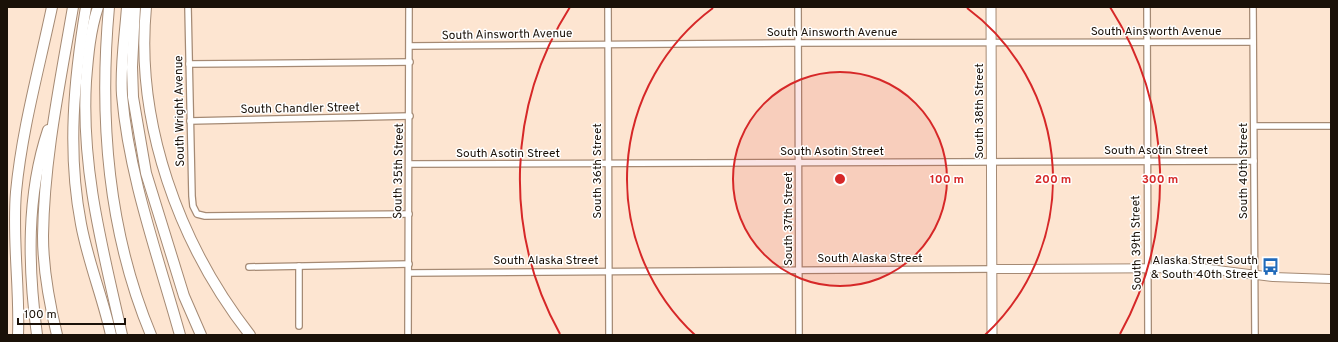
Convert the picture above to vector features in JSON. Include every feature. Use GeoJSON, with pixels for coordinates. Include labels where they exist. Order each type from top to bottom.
{"type":"FeatureCollection","features":[{"type":"Feature","properties":{"kind":"highway"},"geometry":{"type":"LineString","coordinates":[[18,335],[15,252],[16,201],[21,148],[52,7]]}},
{"type":"Feature","properties":{"kind":"highway"},"geometry":{"type":"LineString","coordinates":[[56,335],[46,279],[43,236],[49,158],[56,106],[73,7]]}},
{"type":"Feature","properties":{"kind":"highway"},"geometry":{"type":"LineString","coordinates":[[86,7],[74,95],[74,182],[81,226],[111,335]]}},
{"type":"Feature","properties":{"kind":"highway"},"geometry":{"type":"LineString","coordinates":[[98,7],[92,24],[87,71],[85,107],[86,145],[95,216],[122,335]]}},
{"type":"Feature","properties":{"kind":"highway"},"geometry":{"type":"LineString","coordinates":[[109,7],[104,91],[105,129],[111,186],[123,246],[144,318],[151,335]]}},
{"type":"Feature","properties":{"kind":"highway"},"geometry":{"type":"LineString","coordinates":[[127,7],[122,77],[128,139],[140,194],[180,335]]}},
{"type":"Feature","properties":{"kind":"highway"},"geometry":{"type":"LineString","coordinates":[[135,7],[132,67],[133,97],[146,173],[184,296],[201,335]]}},
{"type":"Feature","properties":{"kind":"highway"},"geometry":{"type":"LineString","coordinates":[[146,7],[144,44],[146,76],[156,137],[172,196],[190,238],[213,279],[250,335]]}},
{"type":"Feature","properties":{"kind":"highway"},"geometry":{"type":"LineString","coordinates":[[37,335],[31,275],[33,192],[39,158],[56,106]]}},
{"type":"Feature","properties":{"kind":"main road","name":"South 38th Street"},"geometry":{"type":"LineString","coordinates":[[991,7],[992,335]]}},
{"type":"Feature","properties":{"kind":"street","name":"South Wright Avenue"},"geometry":{"type":"LineString","coordinates":[[188,7],[192,206],[196,213],[206,216],[409,214]]}},
{"type":"Feature","properties":{"kind":"street","name":"South 35th Street"},"geometry":{"type":"LineString","coordinates":[[408,335],[410,164],[409,7]]}},
{"type":"Feature","properties":{"kind":"street","name":"South 36th Street"},"geometry":{"type":"LineString","coordinates":[[608,7],[609,335]]}},
{"type":"Feature","properties":{"kind":"street","name":"South 37th Street"},"geometry":{"type":"LineString","coordinates":[[798,7],[799,335]]}},
{"type":"Feature","properties":{"kind":"street","name":"South 39th Street"},"geometry":{"type":"LineString","coordinates":[[1146,7],[1148,335]]}},
{"type":"Feature","properties":{"kind":"street","name":"South 40th Street"},"geometry":{"type":"LineString","coordinates":[[1253,7],[1255,335]]}},
{"type":"Feature","properties":{"kind":"street","name":"South Ainsworth Avenue"},"geometry":{"type":"LineString","coordinates":[[410,46],[1253,42]]}},
{"type":"Feature","properties":{"kind":"street"},"geometry":{"type":"LineString","coordinates":[[189,64],[410,62]]}},
{"type":"Feature","properties":{"kind":"street","name":"South Chandler Street"},"geometry":{"type":"LineString","coordinates":[[190,121],[410,116]]}},
{"type":"Feature","properties":{"kind":"street"},"geometry":{"type":"LineString","coordinates":[[1254,126],[1331,126]]}},
{"type":"Feature","properties":{"kind":"street","name":"South Asotin Street"},"geometry":{"type":"LineString","coordinates":[[410,164],[1254,160]]}},
{"type":"Feature","properties":{"kind":"street"},"geometry":{"type":"LineString","coordinates":[[248,267],[409,264]]}},
{"type":"Feature","properties":{"kind":"street"},"geometry":{"type":"LineString","coordinates":[[299,266],[299,326]]}},
{"type":"Feature","properties":{"kind":"street","name":"South Alaska Street"},"geometry":{"type":"LineString","coordinates":[[409,273],[1209,268],[1255,276],[1289,279],[1331,279]]}},
{"type":"Feature","properties":{"kind":"place","name":"Alaska Street South & South 40th Street"},"geometry":{"type":"Point","coordinates":[1271,267]}}]}
